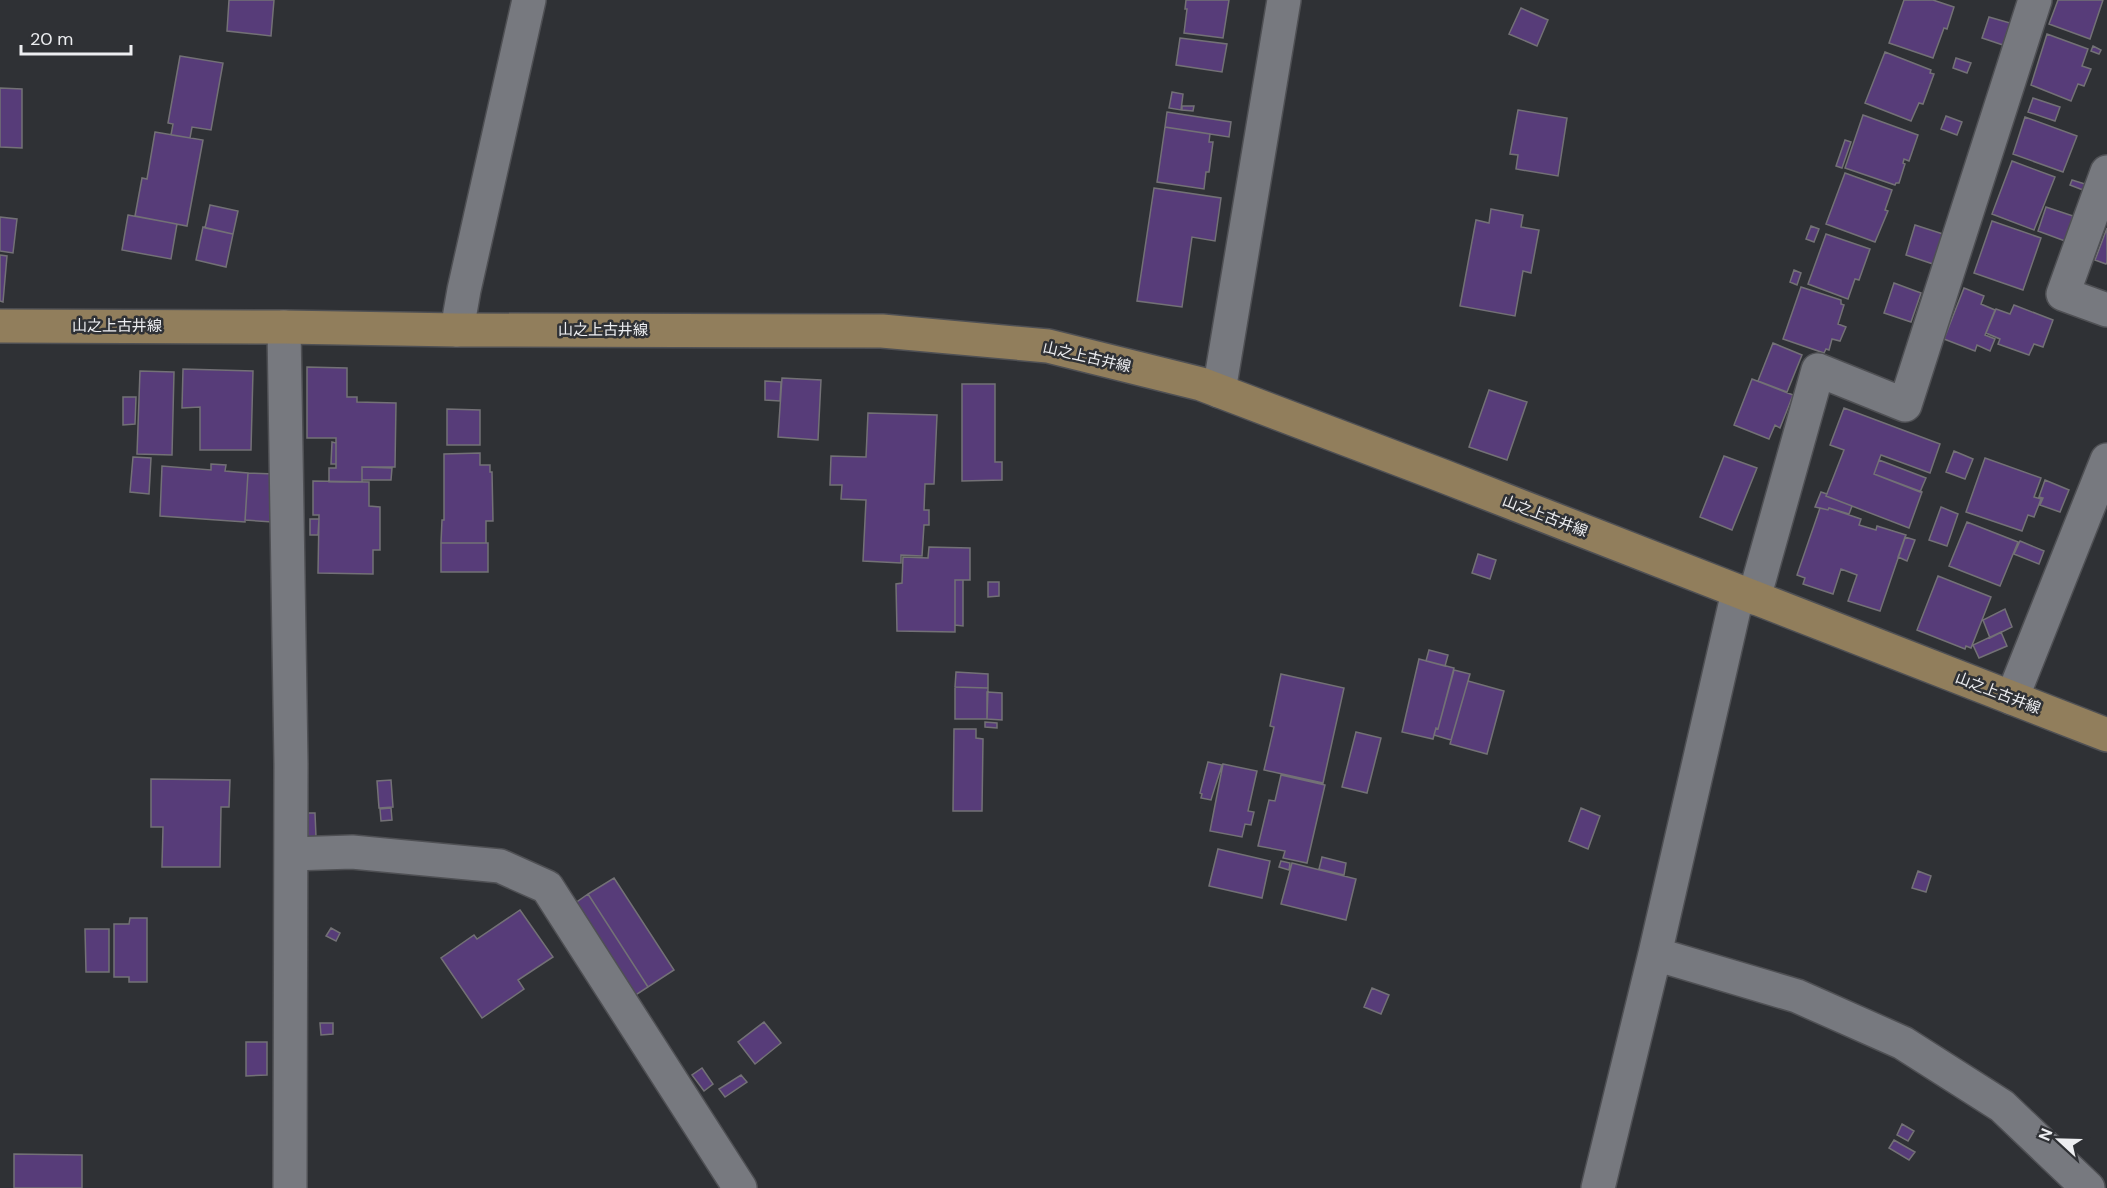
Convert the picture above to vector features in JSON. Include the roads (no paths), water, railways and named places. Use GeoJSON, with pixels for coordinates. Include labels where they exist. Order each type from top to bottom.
{"type":"FeatureCollection","features":[{"type":"Feature","properties":{"kind":"main road","name":"山之上古井線"},"geometry":{"type":"LineString","coordinates":[[0,326],[882,331],[1048,346],[1201,384],[1432,471],[2107,735]]}},
{"type":"Feature","properties":{"kind":"street"},"geometry":{"type":"LineString","coordinates":[[457,330],[529,0]]}},
{"type":"Feature","properties":{"kind":"street"},"geometry":{"type":"LineString","coordinates":[[1219,391],[1284,0]]}},
{"type":"Feature","properties":{"kind":"street"},"geometry":{"type":"LineString","coordinates":[[1598,1188],[1746,595],[1818,370],[1905,405],[2035,0]]}},
{"type":"Feature","properties":{"kind":"street"},"geometry":{"type":"LineString","coordinates":[[2107,172],[2063,294],[2107,310]]}},
{"type":"Feature","properties":{"kind":"street"},"geometry":{"type":"LineString","coordinates":[[284,327],[291,854],[290,1188]]}},
{"type":"Feature","properties":{"kind":"street"},"geometry":{"type":"LineString","coordinates":[[2012,698],[2107,460]]}},
{"type":"Feature","properties":{"kind":"street"},"geometry":{"type":"LineString","coordinates":[[291,854],[352,852],[500,866],[547,887],[740,1188]]}},
{"type":"Feature","properties":{"kind":"street"},"geometry":{"type":"LineString","coordinates":[[1655,954],[1797,996],[1903,1044],[2002,1106],[2088,1188]]}}]}
